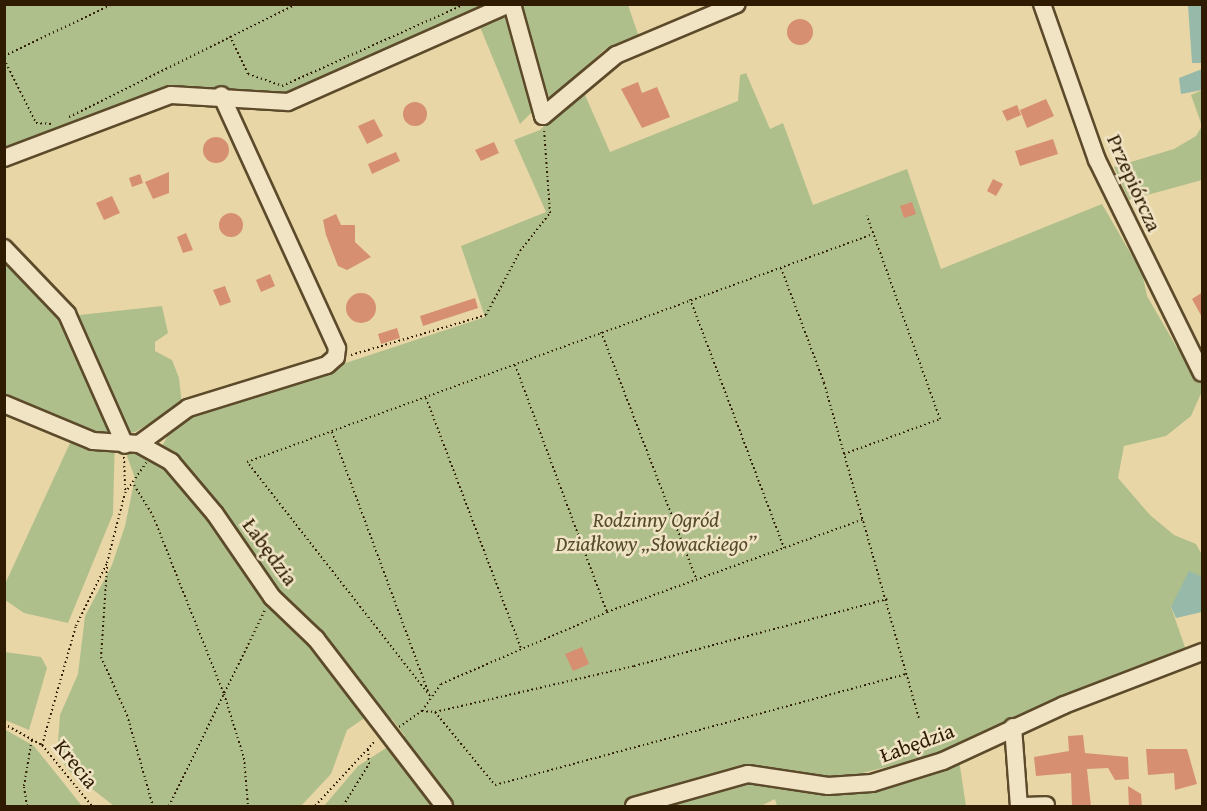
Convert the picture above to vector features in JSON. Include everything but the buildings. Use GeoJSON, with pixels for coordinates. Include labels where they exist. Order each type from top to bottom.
{"type":"FeatureCollection","features":[{"type":"Feature","properties":{"kind":"street"},"geometry":{"type":"LineString","coordinates":[[4,158],[162,97],[221,95],[288,102],[511,4],[543,116],[616,55],[737,4]]}},
{"type":"Feature","properties":{"kind":"street","name":"Przepiórcza"},"geometry":{"type":"LineString","coordinates":[[1042,4],[1096,160],[1203,373]]}},
{"type":"Feature","properties":{"kind":"street"},"geometry":{"type":"LineString","coordinates":[[4,248],[67,314],[139,447],[188,408],[317,369],[336,357],[337,348],[221,95]]}},
{"type":"Feature","properties":{"kind":"street","name":"Łabędzia"},"geometry":{"type":"LineString","coordinates":[[4,404],[93,441],[139,447],[171,462],[215,514],[272,597],[316,639],[386,734],[444,807]]}},
{"type":"Feature","properties":{"kind":"street","name":"Łabędzia"},"geometry":{"type":"LineString","coordinates":[[634,807],[748,774],[828,786],[872,783],[943,761],[1013,727],[1203,652]]}},
{"type":"Feature","properties":{"kind":"street"},"geometry":{"type":"LineString","coordinates":[[1013,727],[1021,807],[1046,805]]}},
{"type":"Feature","properties":{"kind":"path"},"geometry":{"type":"LineString","coordinates":[[56,124],[36,123],[4,57],[113,4]]}},
{"type":"Feature","properties":{"kind":"path"},"geometry":{"type":"LineString","coordinates":[[66,119],[297,4]]}},
{"type":"Feature","properties":{"kind":"path"},"geometry":{"type":"LineString","coordinates":[[230,36],[248,74],[282,86],[465,4]]}},
{"type":"Feature","properties":{"kind":"path"},"geometry":{"type":"LineString","coordinates":[[336,357],[486,315],[520,251],[550,213],[543,116]]}},
{"type":"Feature","properties":{"kind":"path"},"geometry":{"type":"LineString","coordinates":[[844,454],[940,419],[867,216]]}},
{"type":"Feature","properties":{"kind":"path"},"geometry":{"type":"LineString","coordinates":[[430,696],[247,462],[873,234]]}},
{"type":"Feature","properties":{"kind":"path"},"geometry":{"type":"LineString","coordinates":[[781,267],[864,519],[919,718]]}},
{"type":"Feature","properties":{"kind":"path"},"geometry":{"type":"LineString","coordinates":[[690,299],[784,548]]}},
{"type":"Feature","properties":{"kind":"path"},"geometry":{"type":"LineString","coordinates":[[601,332],[696,578]]}},
{"type":"Feature","properties":{"kind":"path"},"geometry":{"type":"LineString","coordinates":[[515,365],[607,612]]}},
{"type":"Feature","properties":{"kind":"path"},"geometry":{"type":"LineString","coordinates":[[426,398],[521,648]]}},
{"type":"Feature","properties":{"kind":"path"},"geometry":{"type":"LineString","coordinates":[[332,432],[430,696]]}},
{"type":"Feature","properties":{"kind":"path"},"geometry":{"type":"LineString","coordinates":[[139,447],[134,485],[153,516],[224,694],[244,758],[248,807]]}},
{"type":"Feature","properties":{"kind":"path"},"geometry":{"type":"LineString","coordinates":[[139,447],[107,563],[101,657],[127,715],[153,807]]}},
{"type":"Feature","properties":{"kind":"path"},"geometry":{"type":"LineString","coordinates":[[125,493],[134,485]]}},
{"type":"Feature","properties":{"kind":"path"},"geometry":{"type":"LineString","coordinates":[[315,807],[368,746],[422,711],[430,696],[441,684],[607,612],[864,519]]}},
{"type":"Feature","properties":{"kind":"path"},"geometry":{"type":"LineString","coordinates":[[42,745],[76,626],[107,563]]}},
{"type":"Feature","properties":{"kind":"path"},"geometry":{"type":"LineString","coordinates":[[169,807],[272,597]]}},
{"type":"Feature","properties":{"kind":"path"},"geometry":{"type":"LineString","coordinates":[[422,711],[435,712],[887,598]]}},
{"type":"Feature","properties":{"kind":"path"},"geometry":{"type":"LineString","coordinates":[[435,712],[495,784],[906,674]]}},
{"type":"Feature","properties":{"kind":"path","name":"Krecia"},"geometry":{"type":"LineString","coordinates":[[4,724],[42,745],[93,807]]}},
{"type":"Feature","properties":{"kind":"path"},"geometry":{"type":"LineString","coordinates":[[27,807],[24,786],[33,738]]}},
{"type":"Feature","properties":{"kind":"path"},"geometry":{"type":"LineString","coordinates":[[343,807],[369,764],[368,746]]}},
{"type":"Feature","properties":{"kind":"green space"},"geometry":{"type":"Polygon","coordinates":[[[520,4],[628,5],[639,37],[604,50],[552,99],[539,85],[520,4]]]}},
{"type":"Feature","properties":{"kind":"green space"},"geometry":{"type":"Polygon","coordinates":[[[5,5],[494,5],[287,95],[168,89],[5,154],[5,5]]]}},
{"type":"Feature","properties":{"kind":"green space"},"geometry":{"type":"Polygon","coordinates":[[[508,14],[536,108],[520,124],[480,27],[508,14]]]}},
{"type":"Feature","properties":{"kind":"green space","name":"Rodzinny Ogród Działkowy „Słowackiego”"},"geometry":{"type":"Polygon","coordinates":[[[746,73],[770,129],[783,123],[813,205],[907,169],[941,269],[1102,204],[1142,273],[1147,296],[1176,346],[1194,369],[1202,367],[1202,391],[1191,416],[1166,436],[1124,446],[1118,478],[1150,515],[1174,535],[1196,544],[1202,555],[1202,577],[1171,607],[1186,650],[1053,700],[931,756],[834,780],[887,786],[959,760],[966,806],[777,806],[775,799],[761,806],[324,806],[358,766],[405,736],[392,719],[366,717],[347,730],[331,774],[301,806],[114,806],[68,770],[57,754],[60,715],[78,674],[85,616],[112,565],[125,526],[135,478],[127,456],[132,447],[160,450],[167,437],[164,426],[179,418],[485,317],[461,246],[546,212],[514,140],[540,130],[582,88],[610,152],[738,101],[740,75],[746,73]]]}},
{"type":"Feature","properties":{"kind":"green space"},"geometry":{"type":"Polygon","coordinates":[[[1202,90],[1202,126],[1191,95],[1202,90]]]}},
{"type":"Feature","properties":{"kind":"green space"},"geometry":{"type":"Polygon","coordinates":[[[1202,126],[1202,180],[1129,200],[1114,167],[1174,149],[1196,136],[1202,126]]]}},
{"type":"Feature","properties":{"kind":"green space"},"geometry":{"type":"Polygon","coordinates":[[[4,258],[61,317],[162,306],[168,333],[155,342],[155,351],[172,360],[179,378],[182,404],[135,432],[115,436],[113,514],[68,623],[24,613],[5,600],[5,584],[76,430],[5,400],[4,258]]]}},
{"type":"Feature","properties":{"kind":"green space"},"geometry":{"type":"Polygon","coordinates":[[[5,652],[41,657],[47,668],[29,730],[5,720],[5,652]]]}},
{"type":"Feature","properties":{"kind":"green space"},"geometry":{"type":"Polygon","coordinates":[[[4,729],[34,746],[82,806],[5,806],[4,729]]]}},
{"type":"Feature","properties":{"kind":"shaded area"},"geometry":{"type":"Polygon","coordinates":[[[1188,5],[1202,5],[1202,63],[1192,63],[1188,5]]]}},
{"type":"Feature","properties":{"kind":"shaded area"},"geometry":{"type":"Polygon","coordinates":[[[1202,69],[1202,90],[1181,94],[1179,78],[1202,69]]]}},
{"type":"Feature","properties":{"kind":"shaded area"},"geometry":{"type":"Polygon","coordinates":[[[1189,571],[1202,577],[1202,612],[1176,618],[1171,607],[1189,571]]]}}]}
